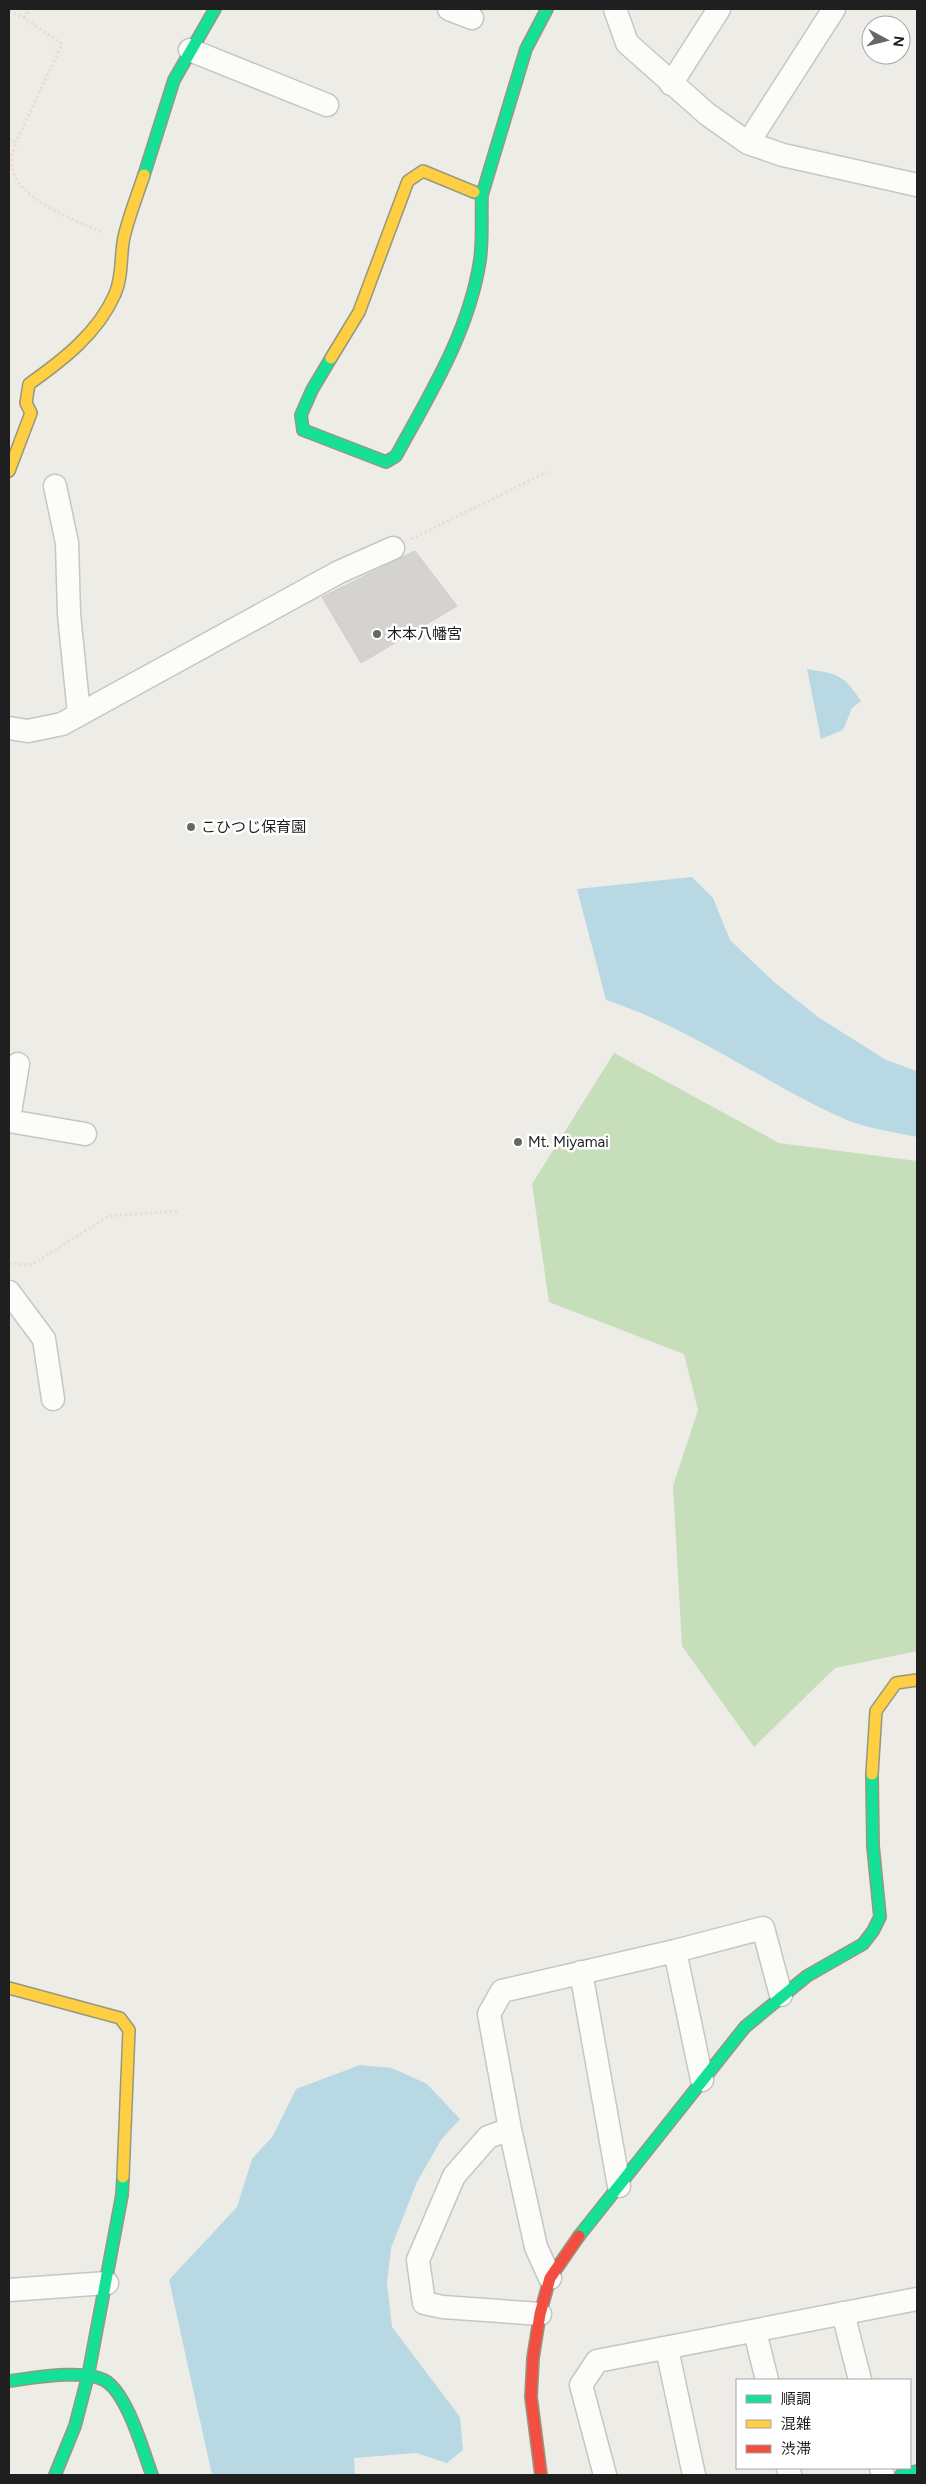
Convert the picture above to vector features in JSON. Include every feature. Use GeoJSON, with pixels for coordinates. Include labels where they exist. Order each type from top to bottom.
{"type":"FeatureCollection","features":[{"type":"Feature","properties":{"kind":"street"},"geometry":{"type":"LineString","coordinates":[[9,471],[31,413],[26,403],[29,384],[54,366],[93,330],[104,316],[116,292],[121,270],[124,238],[174,80],[215,9]]}},
{"type":"Feature","properties":{"kind":"street"},"geometry":{"type":"LineString","coordinates":[[449,9],[472,18]]}},
{"type":"Feature","properties":{"kind":"street"},"geometry":{"type":"LineString","coordinates":[[482,195],[422,170],[408,181],[359,312],[312,390],[301,415],[303,430],[386,462],[396,456],[447,362],[466,317],[480,260],[482,195],[526,49],[547,9]]}},
{"type":"Feature","properties":{"kind":"street"},"geometry":{"type":"LineString","coordinates":[[615,9],[627,43],[707,114],[748,143],[783,155],[917,185]]}},
{"type":"Feature","properties":{"kind":"street"},"geometry":{"type":"LineString","coordinates":[[671,84],[719,9]]}},
{"type":"Feature","properties":{"kind":"street"},"geometry":{"type":"LineString","coordinates":[[748,143],[834,9]]}},
{"type":"Feature","properties":{"kind":"street"},"geometry":{"type":"LineString","coordinates":[[190,50],[327,105]]}},
{"type":"Feature","properties":{"kind":"street"},"geometry":{"type":"LineString","coordinates":[[54,486],[67,543],[69,614],[78,686],[79,714]]}},
{"type":"Feature","properties":{"kind":"street"},"geometry":{"type":"LineString","coordinates":[[9,728],[28,731],[62,724],[339,572],[392,548]]}},
{"type":"Feature","properties":{"kind":"street"},"geometry":{"type":"LineString","coordinates":[[18,1064],[9,1120],[85,1134]]}},
{"type":"Feature","properties":{"kind":"street"},"geometry":{"type":"LineString","coordinates":[[9,1292],[44,1339],[54,1399]]}},
{"type":"Feature","properties":{"kind":"street"},"geometry":{"type":"LineString","coordinates":[[541,2475],[531,2397],[533,2358],[540,2314],[550,2278],[568,2250],[745,2027],[781,1995],[807,1976],[863,1944],[874,1931],[880,1917],[873,1846],[872,1782],[876,1711],[896,1683],[917,1680]]}},
{"type":"Feature","properties":{"kind":"street"},"geometry":{"type":"LineString","coordinates":[[550,2278],[536,2247],[510,2128],[489,2014],[502,1991],[763,1928],[781,1995]]}},
{"type":"Feature","properties":{"kind":"street"},"geometry":{"type":"LineString","coordinates":[[674,1951],[702,2080]]}},
{"type":"Feature","properties":{"kind":"street"},"geometry":{"type":"LineString","coordinates":[[581,1972],[619,2186]]}},
{"type":"Feature","properties":{"kind":"street"},"geometry":{"type":"LineString","coordinates":[[9,1988],[120,2018],[128,2030],[122,2195],[107,2283],[88,2376],[75,2426],[55,2475]]}},
{"type":"Feature","properties":{"kind":"street"},"geometry":{"type":"LineString","coordinates":[[510,2128],[488,2137],[454,2176],[418,2260],[424,2303],[540,2314]]}},
{"type":"Feature","properties":{"kind":"street"},"geometry":{"type":"LineString","coordinates":[[9,2290],[107,2283]]}},
{"type":"Feature","properties":{"kind":"street"},"geometry":{"type":"LineString","coordinates":[[604,2475],[581,2385],[597,2361],[755,2332],[917,2299]]}},
{"type":"Feature","properties":{"kind":"street"},"geometry":{"type":"LineString","coordinates":[[843,2313],[860,2379]]}},
{"type":"Feature","properties":{"kind":"street"},"geometry":{"type":"LineString","coordinates":[[755,2332],[767,2379]]}},
{"type":"Feature","properties":{"kind":"street"},"geometry":{"type":"LineString","coordinates":[[667,2349],[694,2475]]}},
{"type":"Feature","properties":{"kind":"street"},"geometry":{"type":"LineString","coordinates":[[9,2380],[88,2376],[105,2380],[123,2402],[152,2475]]}},
{"type":"Feature","properties":{"kind":"street"},"geometry":{"type":"LineString","coordinates":[[901,2475],[917,2471]]}},
{"type":"Feature","properties":{"kind":"path"},"geometry":{"type":"LineString","coordinates":[[24,18],[29,9]]}},
{"type":"Feature","properties":{"kind":"path"},"geometry":{"type":"LineString","coordinates":[[9,11],[24,18],[62,44],[16,142],[11,164],[16,179],[38,202],[83,224],[124,238]]}},
{"type":"Feature","properties":{"kind":"path"},"geometry":{"type":"LineString","coordinates":[[9,139],[16,142]]}},
{"type":"Feature","properties":{"kind":"path"},"geometry":{"type":"LineString","coordinates":[[392,548],[548,472]]}},
{"type":"Feature","properties":{"kind":"path"},"geometry":{"type":"LineString","coordinates":[[9,1263],[31,1265],[109,1216],[179,1211]]}},
{"type":"Feature","properties":{"kind":"green space"},"geometry":{"type":"Polygon","coordinates":[[[614,1053],[779,1143],[917,1161],[917,1651],[835,1668],[754,1747],[682,1646],[673,1486],[698,1410],[684,1354],[549,1302],[532,1184],[614,1053]]]}},
{"type":"Feature","properties":{"kind":"water"},"geometry":{"type":"Polygon","coordinates":[[[807,669],[826,672],[839,677],[849,685],[861,701],[852,708],[843,730],[821,739],[807,669]]]}},
{"type":"Feature","properties":{"kind":"water"},"geometry":{"type":"Polygon","coordinates":[[[692,877],[713,898],[730,940],[774,982],[818,1017],[886,1060],[917,1071],[917,1137],[873,1128],[847,1120],[817,1106],[668,1026],[606,1000],[577,889],[692,877]]]}},
{"type":"Feature","properties":{"kind":"water"},"geometry":{"type":"Polygon","coordinates":[[[360,2065],[392,2068],[427,2084],[460,2119],[441,2140],[417,2182],[391,2248],[387,2283],[392,2327],[460,2417],[463,2450],[447,2463],[416,2453],[354,2458],[355,2475],[212,2475],[169,2280],[237,2207],[252,2159],[273,2136],[296,2089],[360,2065]]]}},
{"type":"Feature","properties":{"kind":"building","name":"木本八幡宮"},"geometry":{"type":"Polygon","coordinates":[[[415,551],[457,606],[361,663],[322,597],[415,551]]]}},
{"type":"Feature","properties":{"kind":"traffic: fast"},"geometry":{"type":"LineString","coordinates":[[144,175],[174,80],[215,9]]}},
{"type":"Feature","properties":{"kind":"traffic: fast"},"geometry":{"type":"LineString","coordinates":[[474,192],[482,195],[526,49],[547,9]]}},
{"type":"Feature","properties":{"kind":"traffic: fast"},"geometry":{"type":"LineString","coordinates":[[331,358],[312,390],[301,415],[303,430],[386,462],[396,456],[435,386],[458,337],[467,312],[475,287],[480,260],[482,195]]}},
{"type":"Feature","properties":{"kind":"traffic: fast"},"geometry":{"type":"LineString","coordinates":[[579,2236],[745,2027],[807,1976],[863,1944],[873,1931],[880,1917],[873,1846],[872,1774]]}},
{"type":"Feature","properties":{"kind":"traffic: fast"},"geometry":{"type":"LineString","coordinates":[[55,2475],[75,2426],[88,2376],[122,2195],[123,2177]]}},
{"type":"Feature","properties":{"kind":"traffic: fast"},"geometry":{"type":"LineString","coordinates":[[9,2381],[44,2376],[71,2375],[84,2375],[104,2380],[120,2397],[127,2409],[152,2475]]}},
{"type":"Feature","properties":{"kind":"traffic: fast"},"geometry":{"type":"LineString","coordinates":[[901,2475],[917,2471]]}},
{"type":"Feature","properties":{"kind":"traffic: slow"},"geometry":{"type":"LineString","coordinates":[[331,358],[359,312],[408,181],[423,171],[474,192]]}},
{"type":"Feature","properties":{"kind":"traffic: slow"},"geometry":{"type":"LineString","coordinates":[[9,471],[31,413],[26,403],[29,384],[78,345],[99,321],[115,294],[118,287],[124,237],[144,175]]}},
{"type":"Feature","properties":{"kind":"traffic: slow"},"geometry":{"type":"LineString","coordinates":[[872,1774],[876,1711],[896,1683],[917,1680]]}},
{"type":"Feature","properties":{"kind":"traffic: slow"},"geometry":{"type":"LineString","coordinates":[[9,1988],[120,2018],[129,2030],[123,2177]]}},
{"type":"Feature","properties":{"kind":"traffic: jam"},"geometry":{"type":"LineString","coordinates":[[541,2475],[531,2397],[533,2358],[540,2314],[550,2278],[579,2236]]}},
{"type":"Feature","properties":{"kind":"place","name":"木本八幡宮"},"geometry":{"type":"Point","coordinates":[377,634]}},
{"type":"Feature","properties":{"kind":"place","name":"こひつじ保育園"},"geometry":{"type":"Point","coordinates":[191,827]}},
{"type":"Feature","properties":{"kind":"place","name":"Mt. Miyamai"},"geometry":{"type":"Point","coordinates":[518,1142]}}]}
